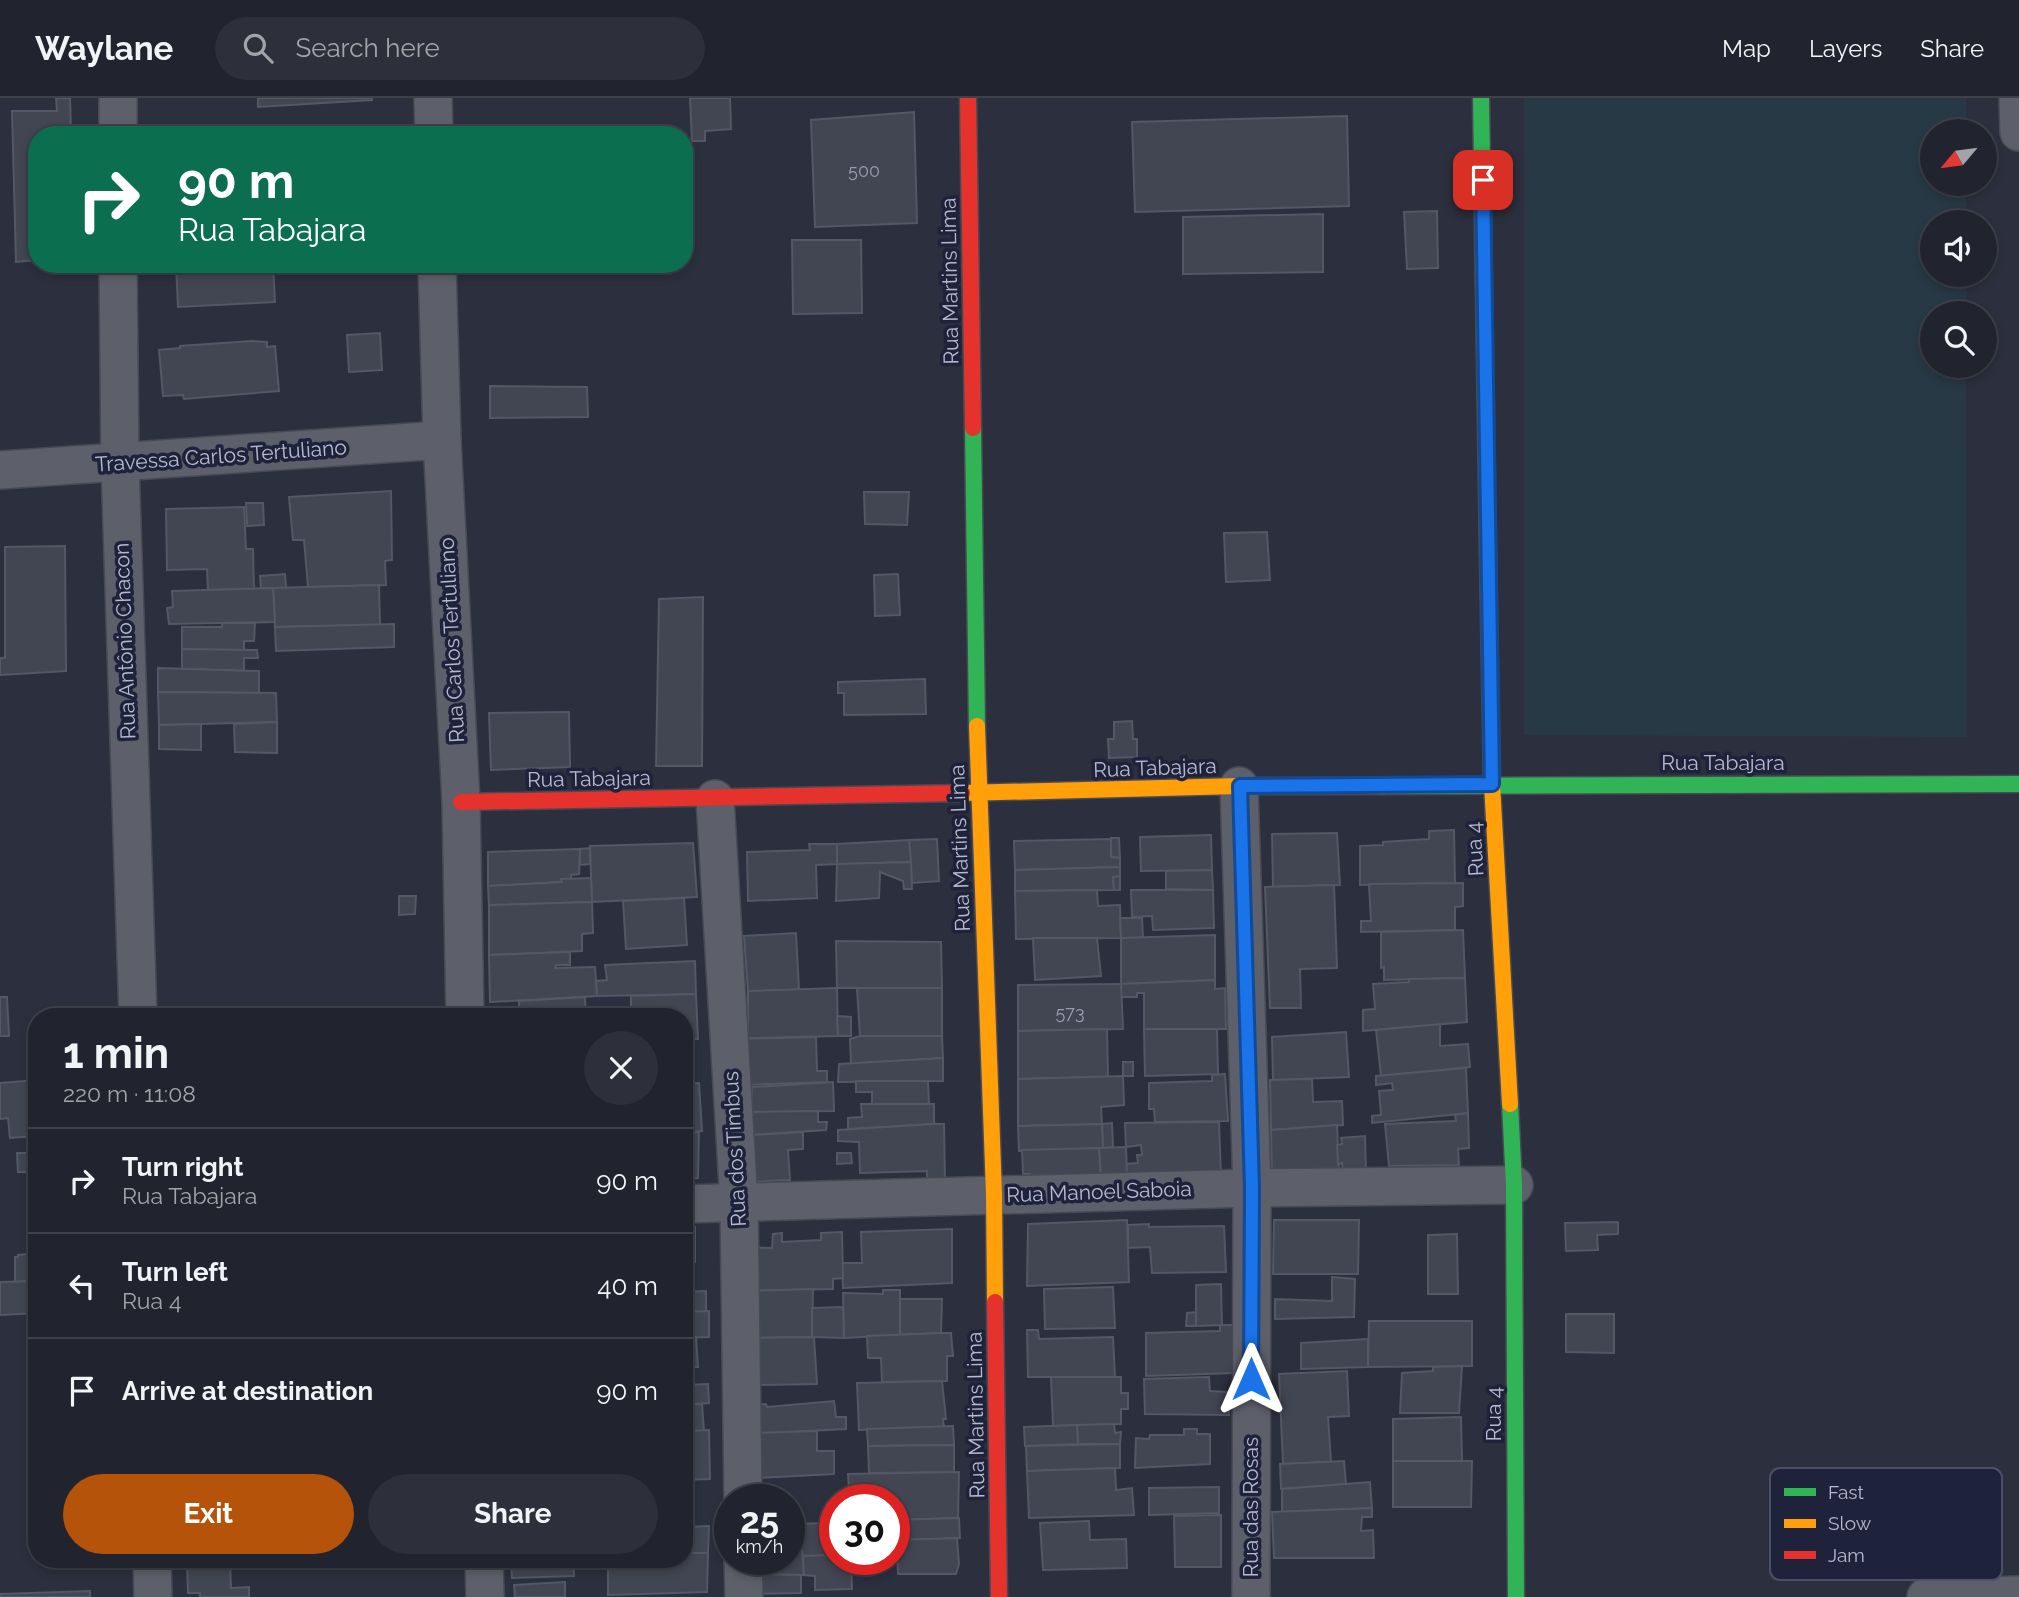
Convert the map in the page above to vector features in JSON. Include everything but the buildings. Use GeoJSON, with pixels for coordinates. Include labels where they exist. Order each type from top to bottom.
{"type":"FeatureCollection","features":[{"type":"Feature","properties":{"kind":"street"},"geometry":{"type":"LineString","coordinates":[[118,98],[118,126]]}},
{"type":"Feature","properties":{"kind":"street"},"geometry":{"type":"LineString","coordinates":[[433,98],[434,126]]}},
{"type":"Feature","properties":{"kind":"street","name":"Rua Martins Lima"},"geometry":{"type":"LineString","coordinates":[[968,98],[978,793],[994,1194],[999,1597]]}},
{"type":"Feature","properties":{"kind":"street","name":"Rua 4"},"geometry":{"type":"LineString","coordinates":[[1482,98],[1492,784],[1514,1185],[1516,1597]]}},
{"type":"Feature","properties":{"kind":"street"},"geometry":{"type":"LineString","coordinates":[[2018,98],[2019,132]]}},
{"type":"Feature","properties":{"kind":"street","name":"Rua Antônio Chacon"},"geometry":{"type":"LineString","coordinates":[[118,273],[120,464],[138,1008]]}},
{"type":"Feature","properties":{"kind":"street","name":"Rua Carlos Tertuliano"},"geometry":{"type":"LineString","coordinates":[[437,273],[442,440],[461,802],[465,1008]]}},
{"type":"Feature","properties":{"kind":"street","name":"Travessa Carlos Tertuliano"},"geometry":{"type":"LineString","coordinates":[[0,470],[120,464],[442,440]]}},
{"type":"Feature","properties":{"kind":"street","name":"Rua Tabajara"},"geometry":{"type":"LineString","coordinates":[[461,802],[715,799],[1240,786],[2019,784]]}},
{"type":"Feature","properties":{"kind":"street","name":"Rua das Rosas"},"geometry":{"type":"LineString","coordinates":[[1240,786],[1252,1188],[1251,1597]]}},
{"type":"Feature","properties":{"kind":"street","name":"Rua dos Timbus"},"geometry":{"type":"LineString","coordinates":[[715,799],[739,1203],[743,1484]]}},
{"type":"Feature","properties":{"kind":"street","name":"Rua Manoel Saboia"},"geometry":{"type":"LineString","coordinates":[[693,1204],[1252,1188],[1514,1185]]}},
{"type":"Feature","properties":{"kind":"street"},"geometry":{"type":"LineString","coordinates":[[152,1568],[153,1597]]}},
{"type":"Feature","properties":{"kind":"street"},"geometry":{"type":"LineString","coordinates":[[484,1568],[485,1597]]}},
{"type":"Feature","properties":{"kind":"street"},"geometry":{"type":"LineString","coordinates":[[743,1575],[744,1597]]}},
{"type":"Feature","properties":{"kind":"street"},"geometry":{"type":"LineString","coordinates":[[1926,1597],[2019,1595]]}},
{"type":"Feature","properties":{"kind":"shaded area"},"geometry":{"type":"Polygon","coordinates":[[[1524,98],[1966,98],[1966,119],[1920,119],[1920,196],[1966,196],[1966,210],[1920,210],[1920,287],[1966,287],[1966,301],[1920,301],[1920,378],[1966,378],[1967,737],[1524,735],[1524,98]]]}},
{"type":"Feature","properties":{"kind":"traffic: fast"},"geometry":{"type":"LineString","coordinates":[[1481,98],[1488,554]]}},
{"type":"Feature","properties":{"kind":"traffic: fast"},"geometry":{"type":"LineString","coordinates":[[973,428],[977,726]]}},
{"type":"Feature","properties":{"kind":"traffic: fast"},"geometry":{"type":"LineString","coordinates":[[1383,786],[2019,784]]}},
{"type":"Feature","properties":{"kind":"traffic: fast"},"geometry":{"type":"LineString","coordinates":[[1510,1104],[1514,1185],[1516,1597]]}},
{"type":"Feature","properties":{"kind":"traffic: slow"},"geometry":{"type":"LineString","coordinates":[[1488,554],[1492,784],[1510,1104]]}},
{"type":"Feature","properties":{"kind":"traffic: slow"},"geometry":{"type":"LineString","coordinates":[[977,726],[994,1194],[995,1302]]}},
{"type":"Feature","properties":{"kind":"traffic: slow"},"geometry":{"type":"LineString","coordinates":[[962,793],[1239,786],[1383,786]]}},
{"type":"Feature","properties":{"kind":"traffic: jam"},"geometry":{"type":"LineString","coordinates":[[968,98],[973,428]]}},
{"type":"Feature","properties":{"kind":"traffic: jam"},"geometry":{"type":"LineString","coordinates":[[461,802],[962,793]]}},
{"type":"Feature","properties":{"kind":"traffic: jam"},"geometry":{"type":"LineString","coordinates":[[995,1302],[999,1597]]}},
{"type":"Feature","properties":{"kind":"route"},"geometry":{"type":"LineString","coordinates":[[1251,1379],[1252,1188],[1240,786],[1492,784],[1483,180]]}}]}
